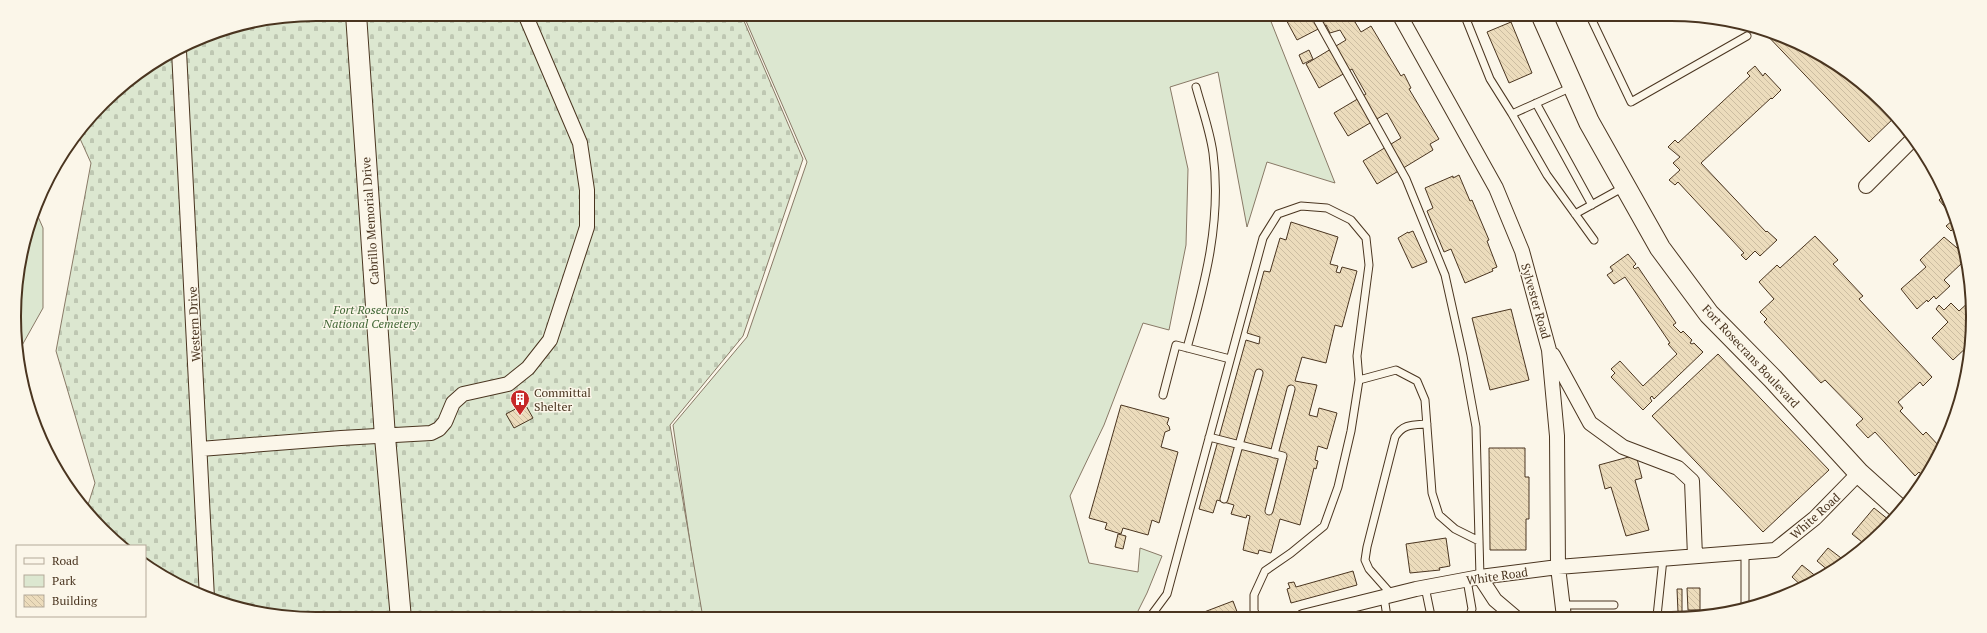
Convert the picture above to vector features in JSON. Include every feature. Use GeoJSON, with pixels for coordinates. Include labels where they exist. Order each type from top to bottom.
{"type":"FeatureCollection","features":[{"type":"Feature","properties":{"kind":"street","name":"Cabrillo Memorial Drive"},"geometry":{"type":"LineString","coordinates":[[356,21],[385,437],[400,612]]}},
{"type":"Feature","properties":{"kind":"street"},"geometry":{"type":"LineString","coordinates":[[200,450],[341,438],[385,437],[431,433],[439,429],[445,422],[453,403],[463,394],[508,384],[528,368],[550,340],[587,227],[587,190],[580,143],[528,21]]}},
{"type":"Feature","properties":{"kind":"street","name":"Sylvester Road"},"geometry":{"type":"LineString","coordinates":[[1403,21],[1496,188],[1522,251],[1549,350],[1557,436],[1558,567],[1563,611]]}},
{"type":"Feature","properties":{"kind":"street","name":"Fort Rosecrans Boulevard"},"geometry":{"type":"LineString","coordinates":[[1544,21],[1572,87],[1589,122],[1660,248],[1709,314],[1773,379],[1859,473],[1896,507]]}},
{"type":"Feature","properties":{"kind":"street","name":"Western Drive"},"geometry":{"type":"LineString","coordinates":[[179,55],[207,591]]}},
{"type":"Feature","properties":{"kind":"street"},"geometry":{"type":"LineString","coordinates":[[1866,186],[1909,143]]}},
{"type":"Feature","properties":{"kind":"street"},"geometry":{"type":"LineString","coordinates":[[1549,350],[1590,423],[1623,447],[1678,468],[1692,481],[1695,556]]}},
{"type":"Feature","properties":{"kind":"street","name":"White Road"},"geometry":{"type":"LineString","coordinates":[[1322,612],[1426,587],[1474,578],[1558,567],[1775,550],[1816,518],[1859,473]]}},
{"type":"Feature","properties":{"kind":"street"},"geometry":{"type":"LineString","coordinates":[[1474,578],[1509,612]]}},
{"type":"Feature","properties":{"kind":"lane"},"geometry":{"type":"LineString","coordinates":[[1318,21],[1406,178],[1445,274],[1463,356],[1476,426],[1479,541],[1471,612]]}},
{"type":"Feature","properties":{"kind":"lane"},"geometry":{"type":"LineString","coordinates":[[1467,21],[1490,79],[1547,175],[1594,240]]}},
{"type":"Feature","properties":{"kind":"lane"},"geometry":{"type":"LineString","coordinates":[[1592,21],[1631,102],[1746,36]]}},
{"type":"Feature","properties":{"kind":"lane"},"geometry":{"type":"LineString","coordinates":[[1187,348],[1207,276],[1213,235],[1216,194],[1213,152],[1196,87]]}},
{"type":"Feature","properties":{"kind":"lane"},"geometry":{"type":"LineString","coordinates":[[1512,114],[1572,87]]}},
{"type":"Feature","properties":{"kind":"lane"},"geometry":{"type":"LineString","coordinates":[[1536,103],[1592,205]]}},
{"type":"Feature","properties":{"kind":"lane"},"geometry":{"type":"LineString","coordinates":[[1575,214],[1625,186]]}},
{"type":"Feature","properties":{"kind":"lane"},"geometry":{"type":"LineString","coordinates":[[1154,612],[1167,594],[1263,238],[1278,214],[1301,206],[1327,208],[1351,220],[1366,238],[1368,265],[1356,356],[1359,380],[1352,431],[1338,487],[1324,526],[1292,553],[1265,571],[1254,595],[1255,612]]}},
{"type":"Feature","properties":{"kind":"lane"},"geometry":{"type":"LineString","coordinates":[[1163,395],[1176,345],[1230,359]]}},
{"type":"Feature","properties":{"kind":"lane"},"geometry":{"type":"LineString","coordinates":[[1359,380],[1396,370],[1417,381],[1425,400],[1432,493],[1439,515],[1455,530],[1479,541]]}},
{"type":"Feature","properties":{"kind":"lane"},"geometry":{"type":"LineString","coordinates":[[1224,499],[1259,373]]}},
{"type":"Feature","properties":{"kind":"lane"},"geometry":{"type":"LineString","coordinates":[[1274,454],[1291,389]]}},
{"type":"Feature","properties":{"kind":"lane"},"geometry":{"type":"LineString","coordinates":[[1387,612],[1388,596],[1379,578],[1369,570],[1365,560],[1367,547],[1395,437],[1400,429],[1406,425],[1427,424]]}},
{"type":"Feature","properties":{"kind":"lane"},"geometry":{"type":"LineString","coordinates":[[1209,437],[1283,456],[1269,511]]}},
{"type":"Feature","properties":{"kind":"lane"},"geometry":{"type":"LineString","coordinates":[[1744,552],[1745,602]]}},
{"type":"Feature","properties":{"kind":"lane"},"geometry":{"type":"LineString","coordinates":[[1657,612],[1663,559]]}},
{"type":"Feature","properties":{"kind":"lane"},"geometry":{"type":"LineString","coordinates":[[1426,587],[1430,612]]}},
{"type":"Feature","properties":{"kind":"lane"},"geometry":{"type":"LineString","coordinates":[[1563,611],[1614,605]]}},
{"type":"Feature","properties":{"kind":"green space","name":"Fort Rosecrans National Cemetery"},"geometry":{"type":"Polygon","coordinates":[[[316,21],[744,21],[803,159],[743,336],[670,425],[702,612],[297,611],[240,602],[203,590],[186,582],[146,558],[146,545],[130,545],[88,504],[95,483],[56,351],[91,163],[80,139],[94,122],[122,94],[152,71],[186,51],[203,43],[240,31],[278,24],[316,21]]]}},
{"type":"Feature","properties":{"kind":"green space"},"geometry":{"type":"Polygon","coordinates":[[[746,21],[1271,21],[1335,183],[1267,162],[1247,227],[1218,72],[1170,87],[1188,169],[1186,245],[1169,330],[1143,323],[1104,425],[1070,496],[1089,563],[1138,572],[1140,548],[1162,556],[1138,612],[700,612],[673,425],[747,337],[807,162],[746,21]]]}},
{"type":"Feature","properties":{"kind":"green space"},"geometry":{"type":"Polygon","coordinates":[[[38,218],[43,228],[43,308],[23,344],[21,316],[24,278],[31,240],[38,218]]]}},
{"type":"Feature","properties":{"kind":"building"},"geometry":{"type":"Polygon","coordinates":[[[1287,21],[1357,21],[1355,22],[1361,32],[1371,26],[1401,76],[1404,74],[1411,88],[1409,89],[1439,139],[1430,144],[1433,150],[1377,184],[1363,161],[1401,138],[1387,113],[1348,136],[1334,113],[1366,94],[1352,69],[1319,88],[1306,64],[1346,40],[1340,30],[1330,33],[1326,25],[1297,40],[1287,21]]]}},
{"type":"Feature","properties":{"kind":"building"},"geometry":{"type":"Polygon","coordinates":[[[1511,22],[1532,73],[1509,83],[1487,32],[1511,22]]]}},
{"type":"Feature","properties":{"kind":"building"},"geometry":{"type":"Polygon","coordinates":[[[1770,39],[1801,51],[1835,71],[1865,94],[1891,120],[1869,142],[1770,39]]]}},
{"type":"Feature","properties":{"kind":"building"},"geometry":{"type":"Polygon","coordinates":[[[1309,50],[1313,59],[1303,64],[1299,55],[1309,50]]]}},
{"type":"Feature","properties":{"kind":"building"},"geometry":{"type":"Polygon","coordinates":[[[1755,66],[1763,76],[1765,73],[1781,90],[1701,163],[1766,232],[1767,231],[1777,240],[1760,256],[1755,251],[1746,260],[1741,255],[1744,253],[1678,182],[1675,185],[1669,180],[1680,170],[1673,163],[1680,157],[1668,147],[1675,140],[1678,143],[1750,76],[1747,73],[1755,66]]]}},
{"type":"Feature","properties":{"kind":"building"},"geometry":{"type":"Polygon","coordinates":[[[1459,175],[1470,201],[1472,200],[1489,240],[1487,241],[1497,267],[1492,269],[1493,271],[1465,283],[1451,249],[1444,252],[1427,211],[1433,208],[1425,188],[1453,176],[1453,178],[1459,175]]]}},
{"type":"Feature","properties":{"kind":"building"},"geometry":{"type":"Polygon","coordinates":[[[1941,198],[1946,208],[1939,200],[1941,198]]]}},
{"type":"Feature","properties":{"kind":"building"},"geometry":{"type":"Polygon","coordinates":[[[1291,222],[1338,237],[1330,264],[1338,266],[1336,272],[1340,273],[1342,267],[1357,271],[1342,327],[1335,325],[1326,363],[1302,357],[1295,381],[1317,385],[1309,415],[1317,417],[1319,408],[1337,413],[1327,449],[1318,446],[1315,460],[1318,461],[1316,469],[1314,468],[1300,525],[1280,519],[1271,553],[1259,550],[1258,554],[1243,550],[1250,516],[1247,515],[1246,518],[1231,514],[1234,505],[1217,500],[1213,513],[1199,509],[1246,340],[1259,344],[1260,337],[1247,333],[1264,271],[1270,272],[1280,238],[1286,240],[1291,222]]]}},
{"type":"Feature","properties":{"kind":"building"},"geometry":{"type":"Polygon","coordinates":[[[1950,223],[1952,230],[1951,231],[1946,226],[1950,223]]]}},
{"type":"Feature","properties":{"kind":"building"},"geometry":{"type":"Polygon","coordinates":[[[1413,231],[1427,262],[1412,268],[1398,238],[1408,232],[1413,231]]]}},
{"type":"Feature","properties":{"kind":"building"},"geometry":{"type":"Polygon","coordinates":[[[1815,236],[1838,260],[1833,264],[1863,296],[1859,299],[1932,377],[1923,386],[1920,382],[1898,402],[1903,408],[1900,411],[1923,435],[1926,432],[1937,444],[1920,474],[1919,472],[1915,476],[1875,432],[1868,438],[1856,425],[1863,419],[1825,380],[1821,383],[1764,322],[1767,319],[1760,312],[1774,299],[1759,282],[1777,265],[1780,268],[1815,236]]]}},
{"type":"Feature","properties":{"kind":"building"},"geometry":{"type":"Polygon","coordinates":[[[1944,237],[1958,249],[1961,264],[1944,280],[1950,286],[1936,299],[1934,296],[1917,309],[1901,289],[1926,267],[1920,260],[1944,237]]]}},
{"type":"Feature","properties":{"kind":"building"},"geometry":{"type":"Polygon","coordinates":[[[1628,254],[1636,264],[1633,267],[1635,269],[1638,267],[1676,323],[1673,325],[1681,333],[1683,331],[1692,340],[1690,343],[1694,343],[1703,352],[1654,399],[1652,396],[1650,398],[1652,401],[1643,410],[1611,377],[1615,373],[1611,369],[1620,361],[1643,386],[1677,354],[1668,344],[1670,343],[1625,277],[1614,284],[1607,275],[1613,271],[1610,267],[1628,254]]]}},
{"type":"Feature","properties":{"kind":"building"},"geometry":{"type":"Polygon","coordinates":[[[1951,303],[1959,311],[1965,305],[1964,350],[1953,360],[1932,338],[1948,322],[1936,309],[1939,305],[1944,310],[1951,303]]]}},
{"type":"Feature","properties":{"kind":"building"},"geometry":{"type":"Polygon","coordinates":[[[1511,309],[1529,380],[1490,390],[1472,318],[1511,309]]]}},
{"type":"Feature","properties":{"kind":"building"},"geometry":{"type":"Polygon","coordinates":[[[1718,354],[1829,470],[1763,532],[1652,416],[1718,354]]]}},
{"type":"Feature","properties":{"kind":"building","name":"Committal Shelter"},"geometry":{"type":"Polygon","coordinates":[[[525,404],[533,418],[514,428],[506,414],[525,404]]]}},
{"type":"Feature","properties":{"kind":"building"},"geometry":{"type":"Polygon","coordinates":[[[1121,405],[1169,418],[1167,424],[1170,430],[1165,432],[1161,447],[1178,452],[1159,523],[1152,520],[1148,535],[1123,528],[1121,534],[1105,529],[1107,523],[1089,518],[1121,405]]]}},
{"type":"Feature","properties":{"kind":"building"},"geometry":{"type":"Polygon","coordinates":[[[1489,448],[1525,448],[1525,477],[1529,477],[1529,519],[1526,519],[1526,550],[1490,550],[1489,448]]]}},
{"type":"Feature","properties":{"kind":"building"},"geometry":{"type":"Polygon","coordinates":[[[1636,455],[1642,478],[1635,480],[1649,530],[1626,536],[1611,487],[1605,489],[1599,465],[1636,455]]]}},
{"type":"Feature","properties":{"kind":"building"},"geometry":{"type":"Polygon","coordinates":[[[1874,508],[1886,518],[1862,542],[1852,534],[1874,508]]]}},
{"type":"Feature","properties":{"kind":"building"},"geometry":{"type":"Polygon","coordinates":[[[1118,534],[1126,536],[1123,549],[1115,547],[1118,534]]]}},
{"type":"Feature","properties":{"kind":"building"},"geometry":{"type":"Polygon","coordinates":[[[1446,538],[1450,566],[1439,568],[1440,570],[1410,573],[1406,544],[1446,538]]]}},
{"type":"Feature","properties":{"kind":"building"},"geometry":{"type":"Polygon","coordinates":[[[1828,548],[1841,558],[1825,568],[1817,561],[1828,548]]]}},
{"type":"Feature","properties":{"kind":"building"},"geometry":{"type":"Polygon","coordinates":[[[1802,565],[1814,575],[1799,583],[1792,577],[1802,565]]]}},
{"type":"Feature","properties":{"kind":"building"},"geometry":{"type":"Polygon","coordinates":[[[1353,571],[1357,585],[1291,603],[1287,589],[1290,588],[1288,583],[1294,582],[1296,587],[1353,571]]]}},
{"type":"Feature","properties":{"kind":"building"},"geometry":{"type":"Polygon","coordinates":[[[1687,588],[1700,588],[1700,610],[1688,610],[1687,588]]]}},
{"type":"Feature","properties":{"kind":"building"},"geometry":{"type":"Polygon","coordinates":[[[1677,589],[1682,589],[1682,611],[1678,612],[1677,589]]]}},
{"type":"Feature","properties":{"kind":"building"},"geometry":{"type":"Polygon","coordinates":[[[1233,601],[1237,612],[1204,612],[1233,601]]]}},
{"type":"Feature","properties":{"kind":"place","name":"Committal Shelter"},"geometry":{"type":"Point","coordinates":[520,416]}}]}
